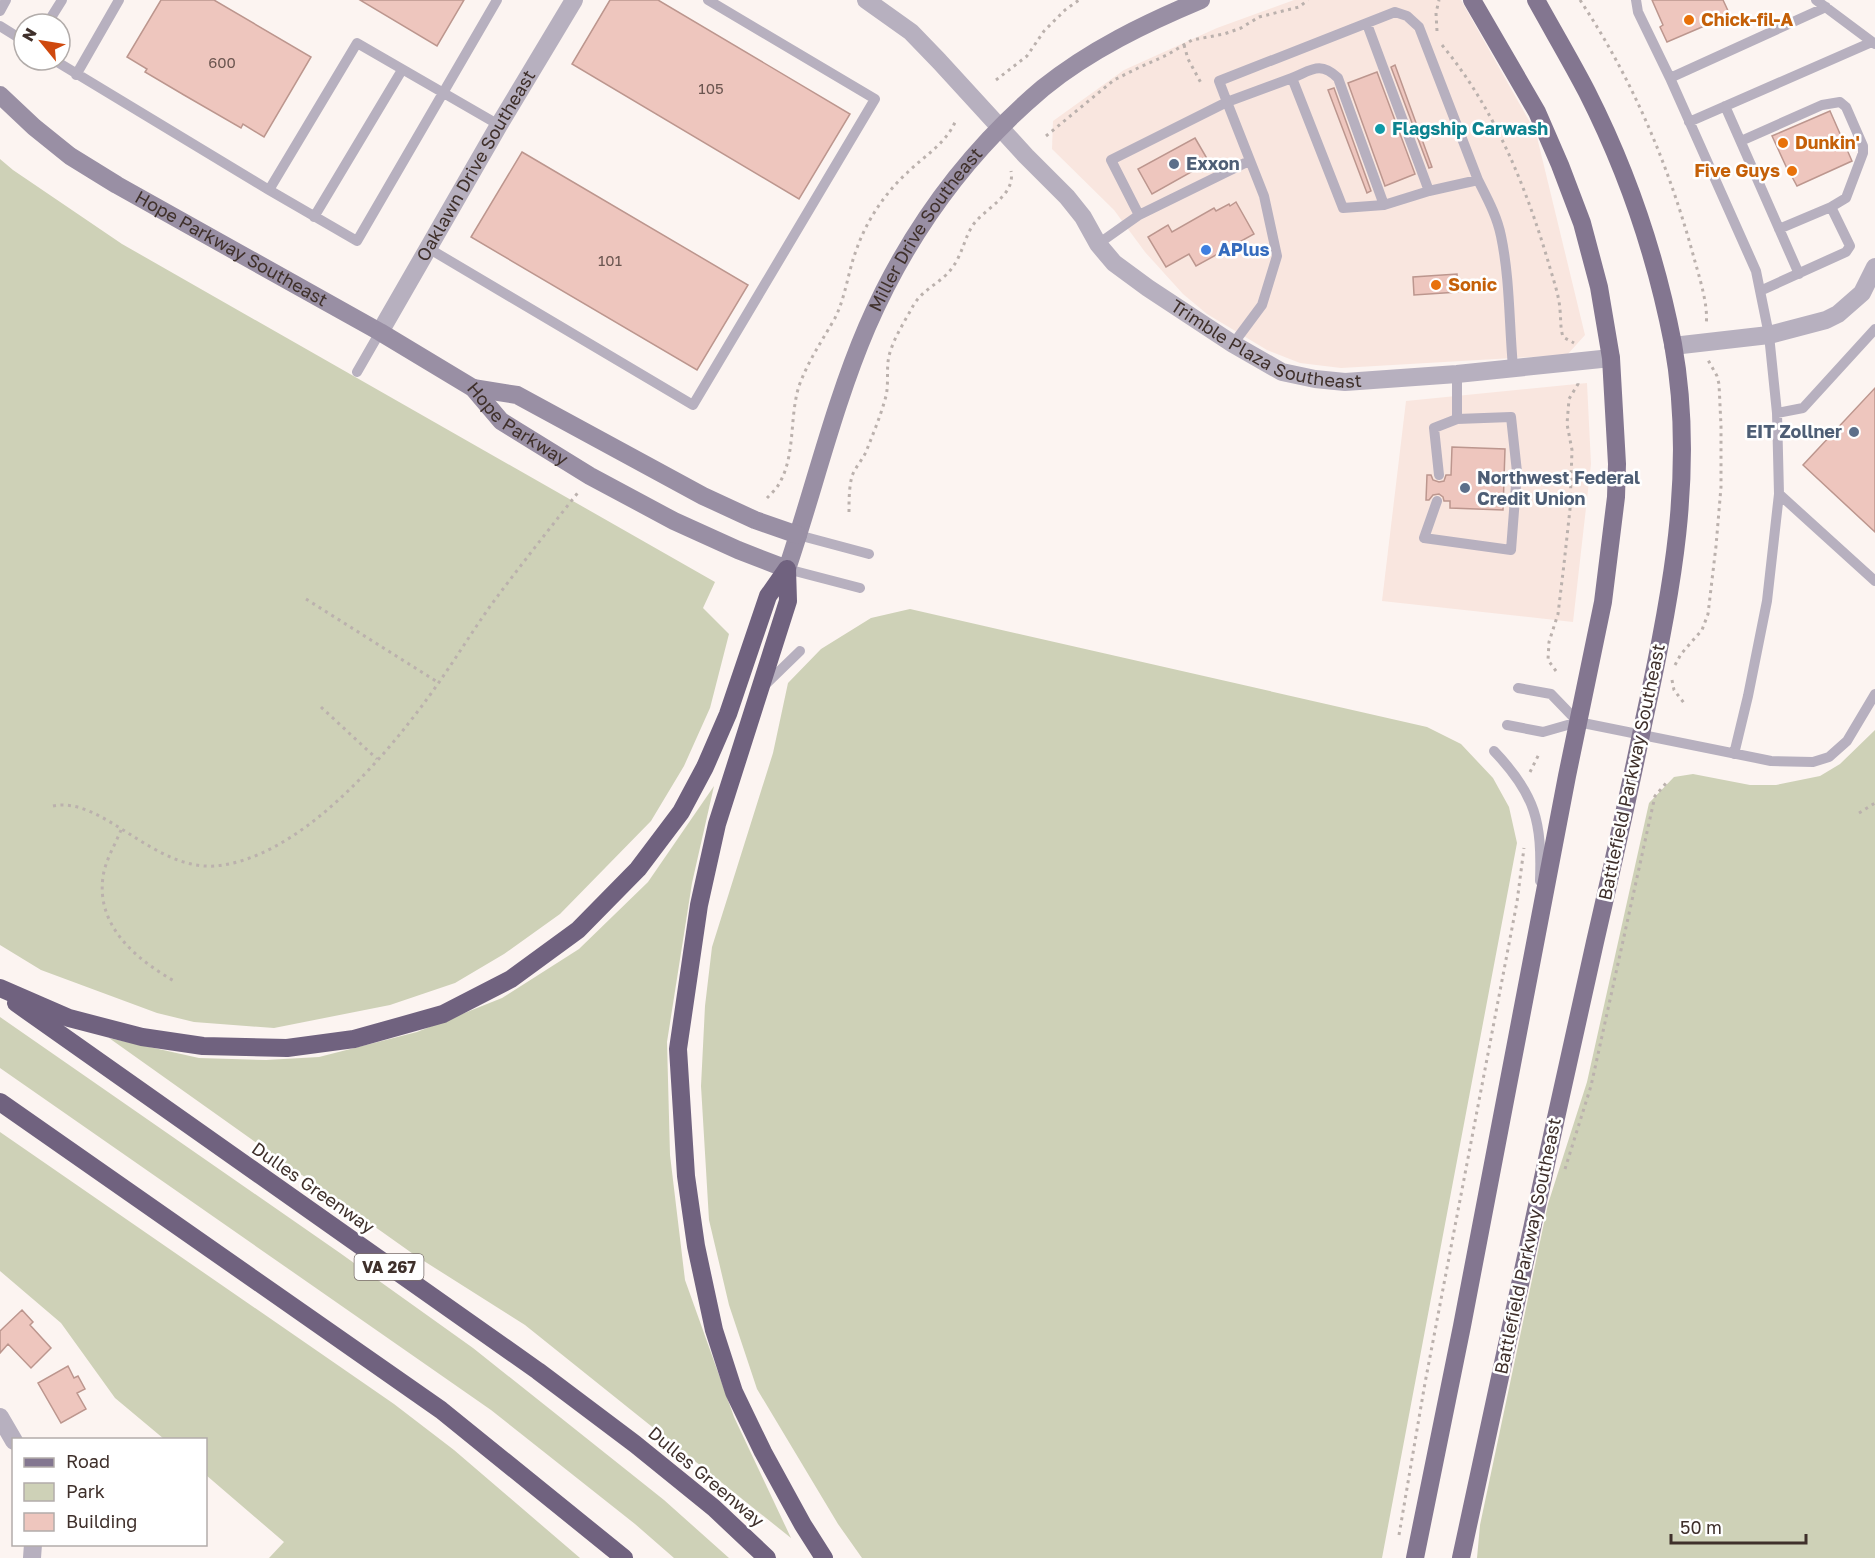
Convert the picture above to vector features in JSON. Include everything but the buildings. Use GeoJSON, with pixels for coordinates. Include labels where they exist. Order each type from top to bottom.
{"type":"FeatureCollection","features":[{"type":"Feature","properties":{"kind":"highway"},"geometry":{"type":"LineString","coordinates":[[787,568],[788,601],[717,824],[699,905],[678,1048],[680,1109],[686,1176],[696,1245],[714,1330],[734,1392],[763,1452],[824,1558]]}},
{"type":"Feature","properties":{"kind":"highway"},"geometry":{"type":"LineString","coordinates":[[0,990],[69,1018],[142,1037],[202,1046],[287,1048],[354,1040],[443,1014],[512,979],[578,930],[638,869],[681,812],[705,767],[728,714],[768,596],[787,568]]}},
{"type":"Feature","properties":{"kind":"highway","name":"Dulles Greenway"},"geometry":{"type":"LineString","coordinates":[[0,990],[538,1371],[635,1444],[714,1508],[767,1558]]}},
{"type":"Feature","properties":{"kind":"highway"},"geometry":{"type":"LineString","coordinates":[[0,1102],[441,1410],[624,1558]]}},
{"type":"Feature","properties":{"kind":"main road"},"geometry":{"type":"LineString","coordinates":[[1415,1558],[1603,602],[1616,497],[1617,464],[1611,358],[1599,287],[1582,223],[1537,112],[1472,0]]}},
{"type":"Feature","properties":{"kind":"main road","name":"Battlefield Parkway Southeast"},"geometry":{"type":"LineString","coordinates":[[1461,1558],[1670,594],[1678,529],[1681,470],[1680,409],[1673,346],[1649,245],[1632,196],[1586,91],[1536,0]]}},
{"type":"Feature","properties":{"kind":"street","name":"Oaklawn Drive Southeast"},"geometry":{"type":"LineString","coordinates":[[380,332],[574,0]]}},
{"type":"Feature","properties":{"kind":"street","name":"Trimble Plaza Southeast"},"geometry":{"type":"LineString","coordinates":[[866,0],[911,32],[1001,127],[1067,197],[1083,217],[1098,244],[1114,263],[1233,344],[1282,372],[1345,382],[1457,374],[1611,358]]}},
{"type":"Feature","properties":{"kind":"street","name":"Miller Drive Southeast"},"geometry":{"type":"LineString","coordinates":[[787,568],[848,377],[867,327],[917,232],[951,183],[1001,127],[1044,88],[1114,41],[1156,19],[1201,0]]}},
{"type":"Feature","properties":{"kind":"street","name":"Hope Parkway Southeast"},"geometry":{"type":"LineString","coordinates":[[0,95],[70,156],[108,180],[380,332],[473,388]]}},
{"type":"Feature","properties":{"kind":"street"},"geometry":{"type":"LineString","coordinates":[[1673,346],[1769,335],[1826,320],[1838,314],[1862,293],[1875,267]]}},
{"type":"Feature","properties":{"kind":"street","name":"Hope Parkway"},"geometry":{"type":"LineString","coordinates":[[473,388],[517,395],[703,496],[798,535]]}},
{"type":"Feature","properties":{"kind":"street","name":"Hope Parkway"},"geometry":{"type":"LineString","coordinates":[[473,388],[501,421],[590,476],[674,521],[738,550],[787,568]]}},
{"type":"Feature","properties":{"kind":"street"},"geometry":{"type":"LineString","coordinates":[[0,1417],[12,1438]]}},
{"type":"Feature","properties":{"kind":"lane"},"geometry":{"type":"LineString","coordinates":[[0,10],[6,0]]}},
{"type":"Feature","properties":{"kind":"lane"},"geometry":{"type":"LineString","coordinates":[[76,75],[119,0]]}},
{"type":"Feature","properties":{"kind":"lane"},"geometry":{"type":"LineString","coordinates":[[72,72],[357,241],[497,0]]}},
{"type":"Feature","properties":{"kind":"lane"},"geometry":{"type":"LineString","coordinates":[[428,248],[693,405],[875,99],[708,0]]}},
{"type":"Feature","properties":{"kind":"lane"},"geometry":{"type":"LineString","coordinates":[[1636,0],[1638,12],[1752,260],[1769,335],[1777,413],[1779,494],[1767,602],[1734,754]]}},
{"type":"Feature","properties":{"kind":"lane"},"geometry":{"type":"LineString","coordinates":[[1816,0],[1874,43]]}},
{"type":"Feature","properties":{"kind":"lane"},"geometry":{"type":"LineString","coordinates":[[1670,78],[1826,7]]}},
{"type":"Feature","properties":{"kind":"lane"},"geometry":{"type":"LineString","coordinates":[[1233,344],[1262,305],[1277,255],[1264,196],[1219,81],[1395,12],[1407,16],[1419,27],[1478,180],[1492,207],[1507,266],[1513,367]]}},
{"type":"Feature","properties":{"kind":"lane"},"geometry":{"type":"LineString","coordinates":[[1367,24],[1429,191]]}},
{"type":"Feature","properties":{"kind":"lane"},"geometry":{"type":"LineString","coordinates":[[269,190],[357,43],[499,125]]}},
{"type":"Feature","properties":{"kind":"lane"},"geometry":{"type":"LineString","coordinates":[[1689,122],[1874,43]]}},
{"type":"Feature","properties":{"kind":"lane"},"geometry":{"type":"LineString","coordinates":[[1139,215],[1111,160],[1227,102],[1318,67],[1329,70],[1338,78],[1384,205]]}},
{"type":"Feature","properties":{"kind":"lane"},"geometry":{"type":"LineString","coordinates":[[314,217],[402,70]]}},
{"type":"Feature","properties":{"kind":"lane"},"geometry":{"type":"LineString","coordinates":[[1292,78],[1343,208],[1384,205],[1429,191],[1478,180]]}},
{"type":"Feature","properties":{"kind":"lane"},"geometry":{"type":"LineString","coordinates":[[1741,141],[1822,105],[1840,102],[1846,107],[1862,140],[1863,153],[1846,198],[1831,207],[1779,229]]}},
{"type":"Feature","properties":{"kind":"lane"},"geometry":{"type":"LineString","coordinates":[[1725,106],[1799,274]]}},
{"type":"Feature","properties":{"kind":"lane"},"geometry":{"type":"LineString","coordinates":[[1098,244],[1139,215],[1249,161]]}},
{"type":"Feature","properties":{"kind":"lane"},"geometry":{"type":"LineString","coordinates":[[1760,291],[1846,252],[1850,246],[1831,207]]}},
{"type":"Feature","properties":{"kind":"lane"},"geometry":{"type":"LineString","coordinates":[[1777,413],[1803,408],[1875,329]]}},
{"type":"Feature","properties":{"kind":"lane"},"geometry":{"type":"LineString","coordinates":[[357,372],[380,332]]}},
{"type":"Feature","properties":{"kind":"lane"},"geometry":{"type":"LineString","coordinates":[[1457,374],[1457,419]]}},
{"type":"Feature","properties":{"kind":"lane"},"geometry":{"type":"LineString","coordinates":[[1437,501],[1424,538],[1511,550],[1517,472],[1511,417],[1457,419],[1434,428],[1439,475]]}},
{"type":"Feature","properties":{"kind":"lane"},"geometry":{"type":"LineString","coordinates":[[1779,494],[1875,581]]}},
{"type":"Feature","properties":{"kind":"lane","name":"Hope Parkway"},"geometry":{"type":"LineString","coordinates":[[798,535],[869,554]]}},
{"type":"Feature","properties":{"kind":"lane","name":"Hope Parkway"},"geometry":{"type":"LineString","coordinates":[[787,568],[815,578],[860,588]]}},
{"type":"Feature","properties":{"kind":"lane"},"geometry":{"type":"LineString","coordinates":[[757,698],[770,678],[800,651]]}},
{"type":"Feature","properties":{"kind":"lane"},"geometry":{"type":"LineString","coordinates":[[1518,688],[1551,694],[1578,722]]}},
{"type":"Feature","properties":{"kind":"lane"},"geometry":{"type":"LineString","coordinates":[[1507,725],[1543,732],[1578,722],[1771,761],[1813,762],[1829,757],[1847,741],[1875,694]]}},
{"type":"Feature","properties":{"kind":"lane"},"geometry":{"type":"LineString","coordinates":[[1494,751],[1524,786],[1538,820],[1540,839],[1538,924]]}},
{"type":"Feature","properties":{"kind":"path"},"geometry":{"type":"LineString","coordinates":[[996,80],[1027,56],[1044,31],[1079,0]]}},
{"type":"Feature","properties":{"kind":"path"},"geometry":{"type":"LineString","coordinates":[[1046,136],[1114,80],[1167,56],[1192,40],[1224,34],[1241,28],[1258,17],[1299,8],[1308,0]]}},
{"type":"Feature","properties":{"kind":"path"},"geometry":{"type":"LineString","coordinates":[[1439,0],[1436,13],[1437,32],[1441,44],[1469,80],[1509,153],[1526,192],[1550,271],[1560,309],[1563,337],[1574,343],[1578,384],[1569,399],[1567,424],[1572,450],[1566,553],[1558,614],[1549,642],[1548,660],[1556,671]]}},
{"type":"Feature","properties":{"kind":"path"},"geometry":{"type":"LineString","coordinates":[[1580,0],[1639,101],[1664,163],[1679,204],[1699,275],[1707,318],[1705,329]]}},
{"type":"Feature","properties":{"kind":"path"},"geometry":{"type":"LineString","coordinates":[[1184,45],[1188,59],[1201,83]]}},
{"type":"Feature","properties":{"kind":"path"},"geometry":{"type":"LineString","coordinates":[[767,498],[779,485],[785,469],[790,444],[793,406],[800,384],[812,354],[835,318],[857,248],[870,220],[887,193],[907,172],[943,142],[956,120]]}},
{"type":"Feature","properties":{"kind":"path"},"geometry":{"type":"LineString","coordinates":[[849,512],[853,475],[865,454],[886,395],[890,355],[898,335],[923,293],[946,275],[960,257],[978,218],[996,204],[1009,187],[1011,171]]}},
{"type":"Feature","properties":{"kind":"path"},"geometry":{"type":"LineString","coordinates":[[1684,703],[1674,690],[1672,674],[1682,654],[1702,630],[1708,614],[1721,487],[1719,384],[1708,360]]}},
{"type":"Feature","properties":{"kind":"path"},"geometry":{"type":"LineString","coordinates":[[53,806],[64,804],[81,807],[157,852],[178,861],[213,866],[231,863],[271,850],[315,821],[377,759],[439,683],[491,606],[590,476]]}},
{"type":"Feature","properties":{"kind":"path"},"geometry":{"type":"LineString","coordinates":[[306,599],[439,683]]}},
{"type":"Feature","properties":{"kind":"path"},"geometry":{"type":"LineString","coordinates":[[321,707],[377,759]]}},
{"type":"Feature","properties":{"kind":"path"},"geometry":{"type":"LineString","coordinates":[[1563,1174],[1590,1086],[1655,796],[1667,782]]}},
{"type":"Feature","properties":{"kind":"path"},"geometry":{"type":"LineString","coordinates":[[1859,813],[1875,803]]}},
{"type":"Feature","properties":{"kind":"path"},"geometry":{"type":"LineString","coordinates":[[121,830],[103,875],[103,899],[107,915],[115,931],[135,955],[174,981]]}},
{"type":"Feature","properties":{"kind":"path"},"geometry":{"type":"LineString","coordinates":[[1400,1535],[1425,1383],[1517,902],[1525,838]]}},
{"type":"Feature","properties":{"kind":"shaded area"},"geometry":{"type":"Polygon","coordinates":[[[1294,0],[1461,0],[1536,133],[1585,335],[1567,355],[1341,368],[1300,363],[1267,350],[1207,314],[1183,294],[1145,252],[1114,210],[1052,149],[1053,121],[1124,70],[1217,28],[1294,0]]]}},
{"type":"Feature","properties":{"kind":"shaded area"},"geometry":{"type":"Polygon","coordinates":[[[1587,383],[1591,464],[1573,622],[1382,601],[1406,401],[1587,383]]]}},
{"type":"Feature","properties":{"kind":"green space"},"geometry":{"type":"Polygon","coordinates":[[[0,159],[122,244],[715,582],[703,608],[729,634],[710,708],[684,766],[651,821],[560,914],[504,954],[455,983],[390,1005],[274,1028],[194,1022],[157,1013],[41,970],[0,945],[0,159]]]}},
{"type":"Feature","properties":{"kind":"green space"},"geometry":{"type":"Polygon","coordinates":[[[910,609],[1427,727],[1461,744],[1493,778],[1509,807],[1517,843],[1382,1558],[862,1558],[838,1524],[757,1389],[729,1305],[709,1220],[701,1086],[705,1006],[712,947],[773,753],[788,683],[821,649],[871,618],[910,609]]]}},
{"type":"Feature","properties":{"kind":"green space"},"geometry":{"type":"Polygon","coordinates":[[[1875,730],[1875,1558],[1477,1558],[1480,1525],[1548,1204],[1587,1082],[1649,803],[1674,777],[1693,774],[1750,785],[1776,785],[1820,776],[1840,764],[1875,730]]]}},
{"type":"Feature","properties":{"kind":"green space"},"geometry":{"type":"Polygon","coordinates":[[[714,786],[692,883],[667,1042],[670,1155],[685,1280],[734,1417],[791,1538],[525,1325],[416,1256],[109,1038],[199,1058],[266,1060],[319,1057],[417,1032],[502,998],[579,949],[648,882],[714,786]]]}},
{"type":"Feature","properties":{"kind":"green space"},"geometry":{"type":"Polygon","coordinates":[[[0,1017],[473,1348],[664,1500],[729,1558],[674,1558],[635,1524],[491,1410],[0,1068],[0,1017]]]}},
{"type":"Feature","properties":{"kind":"green space"},"geometry":{"type":"Polygon","coordinates":[[[0,1132],[394,1404],[454,1450],[580,1558],[269,1558],[284,1542],[207,1476],[207,1438],[163,1438],[115,1398],[61,1323],[0,1271],[0,1132]]]}},
{"type":"Feature","properties":{"kind":"place","name":"Chick-fil-A"},"geometry":{"type":"Point","coordinates":[1689,20]}},
{"type":"Feature","properties":{"kind":"place","name":"Flagship Carwash"},"geometry":{"type":"Point","coordinates":[1380,129]}},
{"type":"Feature","properties":{"kind":"place","name":"Dunkin'"},"geometry":{"type":"Point","coordinates":[1783,143]}},
{"type":"Feature","properties":{"kind":"place","name":"Exxon"},"geometry":{"type":"Point","coordinates":[1174,164]}},
{"type":"Feature","properties":{"kind":"place","name":"Five Guys"},"geometry":{"type":"Point","coordinates":[1792,171]}},
{"type":"Feature","properties":{"kind":"place","name":"APlus"},"geometry":{"type":"Point","coordinates":[1206,250]}},
{"type":"Feature","properties":{"kind":"place","name":"Sonic"},"geometry":{"type":"Point","coordinates":[1436,285]}},
{"type":"Feature","properties":{"kind":"place","name":"EIT Zollner"},"geometry":{"type":"Point","coordinates":[1854,432]}},
{"type":"Feature","properties":{"kind":"place","name":"Northwest Federal Credit Union"},"geometry":{"type":"Point","coordinates":[1465,488]}}]}
